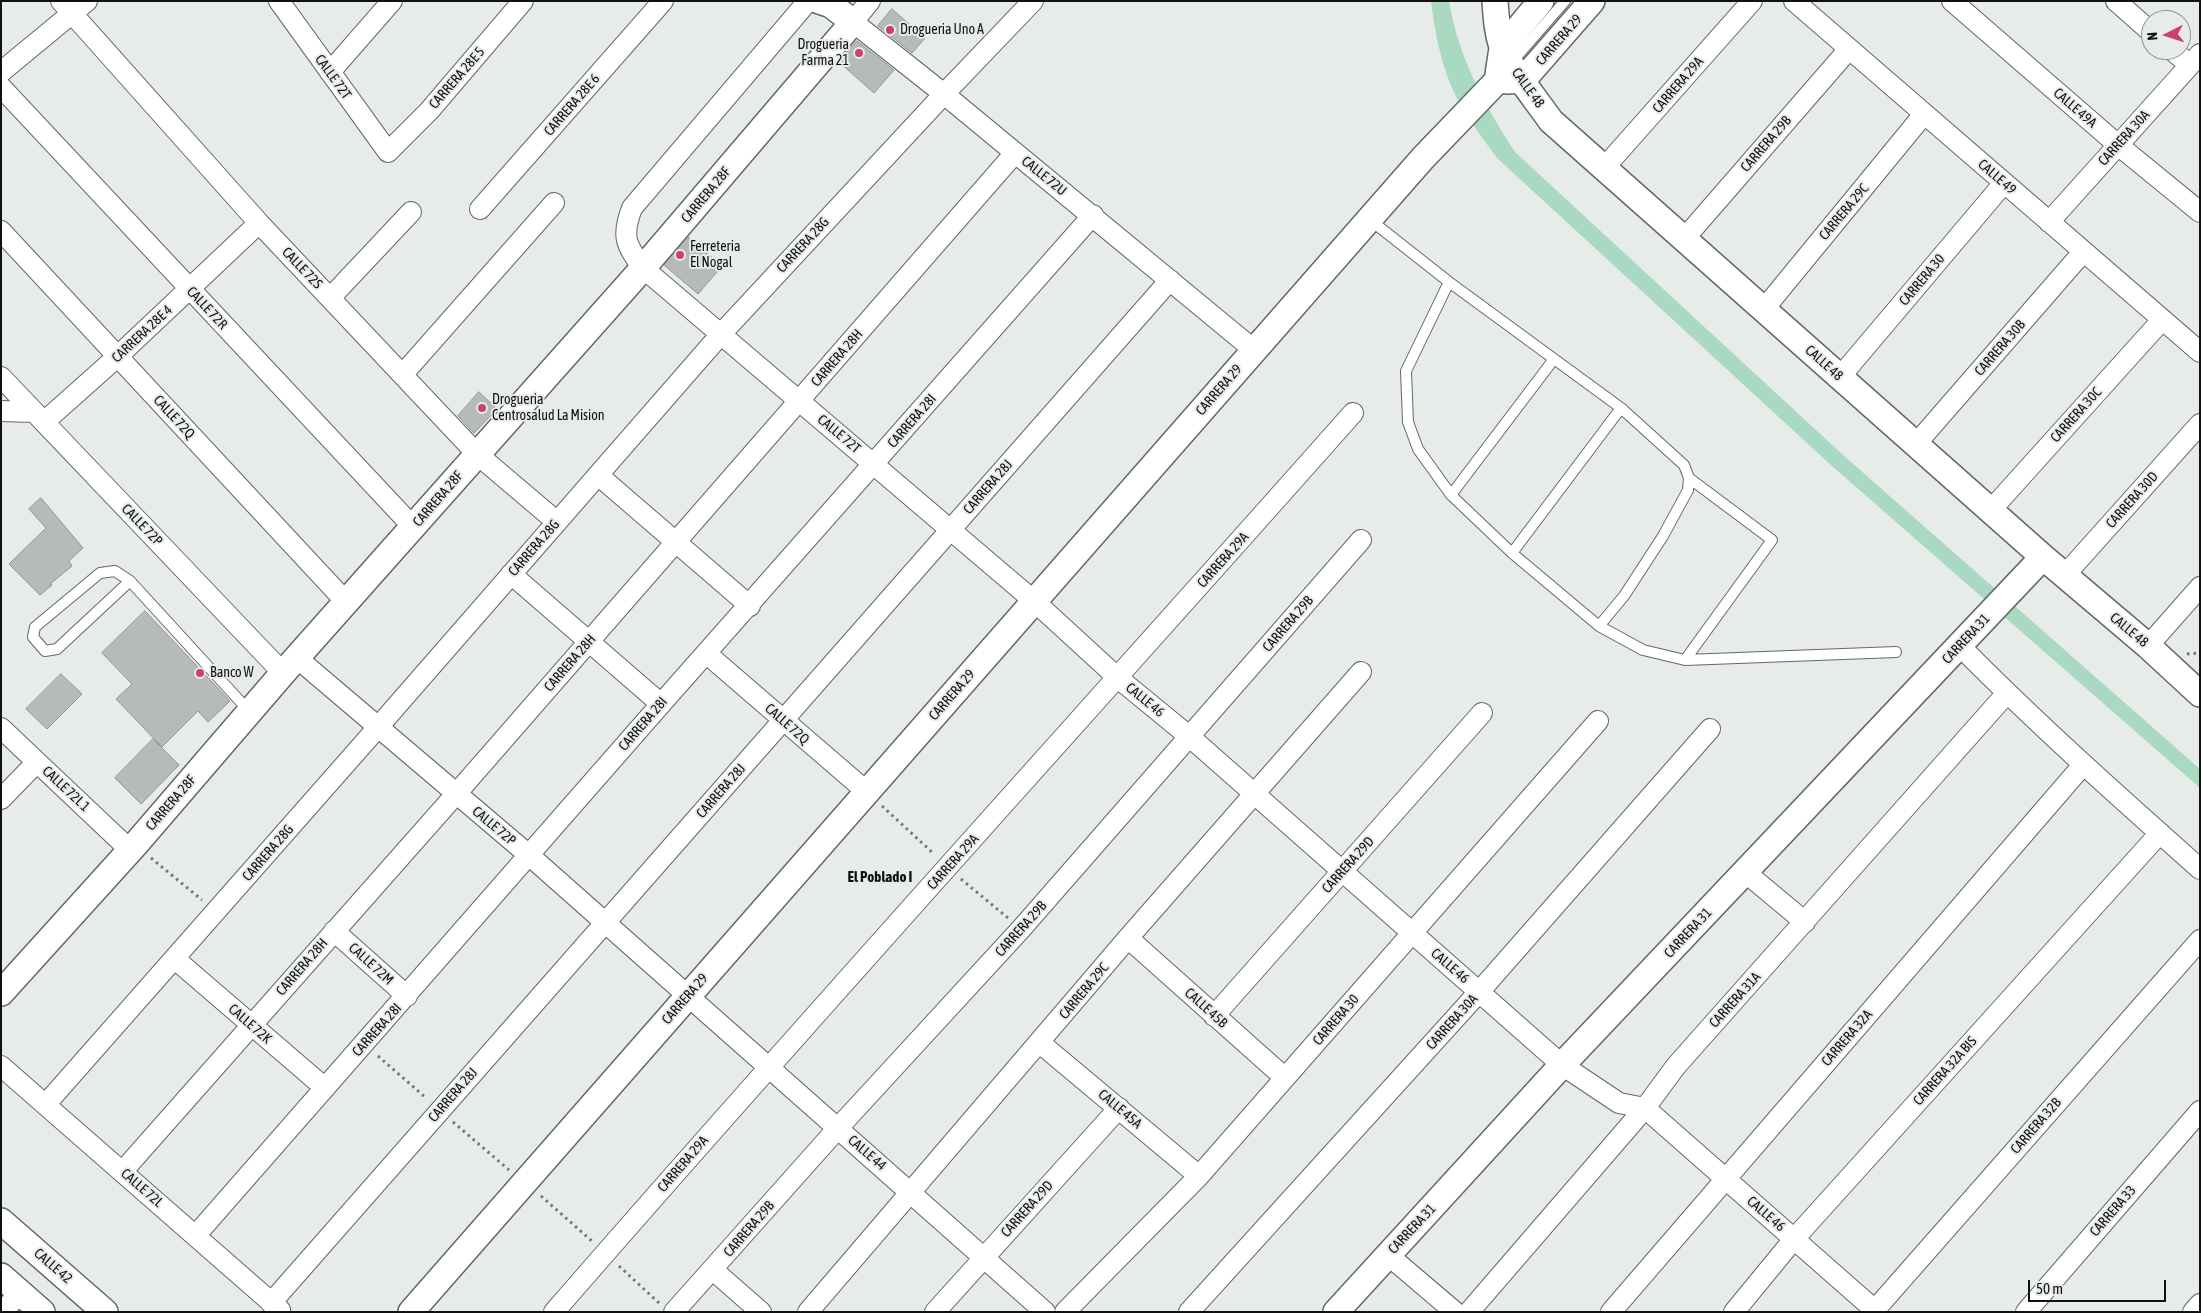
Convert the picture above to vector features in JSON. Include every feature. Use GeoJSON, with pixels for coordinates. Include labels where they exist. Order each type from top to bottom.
{"type":"FeatureCollection","features":[{"type":"Feature","properties":{"kind":"street"},"geometry":{"type":"LineString","coordinates":[[1,72],[66,8],[87,1]]}},
{"type":"Feature","properties":{"kind":"street"},"geometry":{"type":"LineString","coordinates":[[330,72],[392,1]]}},
{"type":"Feature","properties":{"kind":"street","name":"CARRERA 28E 5"},"geometry":{"type":"LineString","coordinates":[[388,152],[429,111],[523,1]]}},
{"type":"Feature","properties":{"kind":"street","name":"CARRERA 28E 6"},"geometry":{"type":"LineString","coordinates":[[480,209],[663,1]]}},
{"type":"Feature","properties":{"kind":"street","name":"CARRERA 28F"},"geometry":{"type":"LineString","coordinates":[[1,992],[132,847],[290,665],[414,528],[643,268],[870,1]]}},
{"type":"Feature","properties":{"kind":"street","name":"CARRERA 28G"},"geometry":{"type":"LineString","coordinates":[[46,1104],[721,334],[1033,1]]}},
{"type":"Feature","properties":{"kind":"street","name":"CALLE 48"},"geometry":{"type":"LineString","coordinates":[[1495,1],[1496,24],[1504,72],[1551,121],[1990,511],[2148,646],[2200,694]]}},
{"type":"Feature","properties":{"kind":"street","name":"CARRERA 29"},"geometry":{"type":"LineString","coordinates":[[1504,72],[1541,1]]}},
{"type":"Feature","properties":{"kind":"street","name":"CARRERA 29"},"geometry":{"type":"LineString","coordinates":[[411,1312],[1423,158],[1504,72],[1592,1]]}},
{"type":"Feature","properties":{"kind":"street","name":"CARRERA 29A"},"geometry":{"type":"LineString","coordinates":[[1604,168],[1752,1]]}},
{"type":"Feature","properties":{"kind":"street","name":"CALLE 49"},"geometry":{"type":"LineString","coordinates":[[1794,1],[2200,352]]}},
{"type":"Feature","properties":{"kind":"street","name":"CALLE 49A"},"geometry":{"type":"LineString","coordinates":[[1952,1],[2118,145],[2200,212]]}},
{"type":"Feature","properties":{"kind":"street"},"geometry":{"type":"LineString","coordinates":[[2116,1],[2141,23]]}},
{"type":"Feature","properties":{"kind":"street","name":"CALLE 72T"},"geometry":{"type":"LineString","coordinates":[[280,2],[388,152]]}},
{"type":"Feature","properties":{"kind":"street","name":"CALLE 72T"},"geometry":{"type":"LineString","coordinates":[[822,2],[632,208],[626,235],[629,248],[643,268],[875,463],[1034,601]]}},
{"type":"Feature","properties":{"kind":"street","name":"CALLE 72U"},"geometry":{"type":"LineString","coordinates":[[822,2],[852,22],[944,94],[1093,215],[1254,350]]}},
{"type":"Feature","properties":{"kind":"street","name":"CALLE 72S"},"geometry":{"type":"LineString","coordinates":[[66,8],[259,223],[478,455],[557,522]]}},
{"type":"Feature","properties":{"kind":"street","name":"CARRERA 29B"},"geometry":{"type":"LineString","coordinates":[[1684,239],[1848,49]]}},
{"type":"Feature","properties":{"kind":"street","name":"CARRERA 30A"},"geometry":{"type":"LineString","coordinates":[[2049,222],[2195,60]]}},
{"type":"Feature","properties":{"kind":"street","name":"CALLE 72R"},"geometry":{"type":"LineString","coordinates":[[1,87],[414,528]]}},
{"type":"Feature","properties":{"kind":"street","name":"CARRERA 29C"},"geometry":{"type":"LineString","coordinates":[[1764,309],[1924,114]]}},
{"type":"Feature","properties":{"kind":"street","name":"CARRERA 28H"},"geometry":{"type":"LineString","coordinates":[[122,1172],[456,794],[1016,153]]}},
{"type":"Feature","properties":{"kind":"street","name":"CARRERA 30"},"geometry":{"type":"LineString","coordinates":[[1840,376],[2004,183]]}},
{"type":"Feature","properties":{"kind":"street"},"geometry":{"type":"LineString","coordinates":[[403,374],[554,203]]}},
{"type":"Feature","properties":{"kind":"street"},"geometry":{"type":"LineString","coordinates":[[330,297],[411,212]]}},
{"type":"Feature","properties":{"kind":"street","name":"CARRERA 28I"},"geometry":{"type":"LineString","coordinates":[[196,1235],[1093,215]]}},
{"type":"Feature","properties":{"kind":"street","name":"CARRERA 28E 4"},"geometry":{"type":"LineString","coordinates":[[39,417],[118,357],[259,223]]}},
{"type":"Feature","properties":{"kind":"street","name":"CALLE 72Q"},"geometry":{"type":"LineString","coordinates":[[1,230],[347,603]]}},
{"type":"Feature","properties":{"kind":"street","name":"CARRERA 30B"},"geometry":{"type":"LineString","coordinates":[[1916,444],[2083,252]]}},
{"type":"Feature","properties":{"kind":"street","name":"CARRERA 28J"},"geometry":{"type":"LineString","coordinates":[[276,1307],[605,923],[1170,280]]}},
{"type":"Feature","properties":{"kind":"street","name":"CARRERA 30C"},"geometry":{"type":"LineString","coordinates":[[1990,511],[2162,320]]}},
{"type":"Feature","properties":{"kind":"street","name":"CALLE 72P"},"geometry":{"type":"LineString","coordinates":[[1,377],[39,417],[290,665],[379,726],[689,995]]}},
{"type":"Feature","properties":{"kind":"street"},"geometry":{"type":"LineString","coordinates":[[1,411],[39,417]]}},
{"type":"Feature","properties":{"kind":"street","name":"CARRERA 29A"},"geometry":{"type":"LineString","coordinates":[[554,1312],[769,1066],[1353,413]]}},
{"type":"Feature","properties":{"kind":"street","name":"CARRERA 30D"},"geometry":{"type":"LineString","coordinates":[[2064,576],[2200,424]]}},
{"type":"Feature","properties":{"kind":"street"},"geometry":{"type":"LineString","coordinates":[[598,475],[750,606]]}},
{"type":"Feature","properties":{"kind":"street","name":"CARRERA 29B"},"geometry":{"type":"LineString","coordinates":[[674,1312],[838,1128],[1021,929],[1361,540]]}},
{"type":"Feature","properties":{"kind":"street","name":"CARRERA 31"},"geometry":{"type":"LineString","coordinates":[[1336,1312],[1562,1066],[2043,557]]}},
{"type":"Feature","properties":{"kind":"street"},"geometry":{"type":"LineString","coordinates":[[511,574],[661,704]]}},
{"type":"Feature","properties":{"kind":"street"},"geometry":{"type":"LineString","coordinates":[[2148,646],[2200,587]]}},
{"type":"Feature","properties":{"kind":"street","name":"CALLE 46"},"geometry":{"type":"LineString","coordinates":[[1034,601],[1118,678],[1190,737],[1562,1066],[1619,1103],[1645,1108],[1875,1311]]}},
{"type":"Feature","properties":{"kind":"street"},"geometry":{"type":"LineString","coordinates":[[1965,640],[2007,693],[2083,765],[2200,869]]}},
{"type":"Feature","properties":{"kind":"street","name":"CALLE 72Q"},"geometry":{"type":"LineString","coordinates":[[707,654],[867,792]]}},
{"type":"Feature","properties":{"kind":"street","name":"CARRERA 29C"},"geometry":{"type":"LineString","coordinates":[[808,1312],[1128,938],[1361,672]]}},
{"type":"Feature","properties":{"kind":"street","name":"CARRERA 31A"},"geometry":{"type":"LineString","coordinates":[[1469,1312],[1645,1108],[1676,1066],[2007,693]]}},
{"type":"Feature","properties":{"kind":"street","name":"CARRERA 29D"},"geometry":{"type":"LineString","coordinates":[[1214,1016],[1482,714]]}},
{"type":"Feature","properties":{"kind":"street","name":"CARRERA 30"},"geometry":{"type":"LineString","coordinates":[[1065,1312],[1199,1176],[1598,721]]}},
{"type":"Feature","properties":{"kind":"street","name":"CALLE 72L 1"},"geometry":{"type":"LineString","coordinates":[[1,728],[36,762],[132,847]]}},
{"type":"Feature","properties":{"kind":"street","name":"CARRERA 30A"},"geometry":{"type":"LineString","coordinates":[[1189,1312],[1480,992],[1710,729]]}},
{"type":"Feature","properties":{"kind":"street"},"geometry":{"type":"LineString","coordinates":[[1,799],[36,762]]}},
{"type":"Feature","properties":{"kind":"street","name":"CARRERA 32A"},"geometry":{"type":"LineString","coordinates":[[1611,1312],[2083,765]]}},
{"type":"Feature","properties":{"kind":"street","name":"CARRERA 32A BIS"},"geometry":{"type":"LineString","coordinates":[[1734,1312],[1794,1239],[2160,833]]}},
{"type":"Feature","properties":{"kind":"street"},"geometry":{"type":"LineString","coordinates":[[1745,872],[1805,922]]}},
{"type":"Feature","properties":{"kind":"street","name":"CALLE 72M"},"geometry":{"type":"LineString","coordinates":[[334,931],[407,996]]}},
{"type":"Feature","properties":{"kind":"street","name":"CALLE 45B"},"geometry":{"type":"LineString","coordinates":[[1128,938],[1285,1078]]}},
{"type":"Feature","properties":{"kind":"street","name":"CARRERA 32B"},"geometry":{"type":"LineString","coordinates":[[1875,1311],[2200,940]]}},
{"type":"Feature","properties":{"kind":"street","name":"CALLE 72K"},"geometry":{"type":"LineString","coordinates":[[175,959],[325,1088]]}},
{"type":"Feature","properties":{"kind":"street","name":"CALLE 44"},"geometry":{"type":"LineString","coordinates":[[689,995],[1045,1312]]}},
{"type":"Feature","properties":{"kind":"street","name":"CALLE 45A"},"geometry":{"type":"LineString","coordinates":[[1040,1043],[1199,1176]]}},
{"type":"Feature","properties":{"kind":"street","name":"CALLE 72L"},"geometry":{"type":"LineString","coordinates":[[1,1066],[276,1307]]}},
{"type":"Feature","properties":{"kind":"street","name":"CARRERA 29D"},"geometry":{"type":"LineString","coordinates":[[935,1312],[1119,1108]]}},
{"type":"Feature","properties":{"kind":"street","name":"CARRERA 33"},"geometry":{"type":"LineString","coordinates":[[2026,1312],[2200,1111]]}},
{"type":"Feature","properties":{"kind":"street","name":"CALLE 42"},"geometry":{"type":"LineString","coordinates":[[1,1221],[105,1312]]}},
{"type":"Feature","properties":{"kind":"street"},"geometry":{"type":"LineString","coordinates":[[1388,1255],[1456,1312]]}},
{"type":"Feature","properties":{"kind":"street"},"geometry":{"type":"LineString","coordinates":[[713,1270],[761,1312]]}},
{"type":"Feature","properties":{"kind":"street"},"geometry":{"type":"LineString","coordinates":[[1,1276],[42,1312]]}},
{"type":"Feature","properties":{"kind":"street"},"geometry":{"type":"LineString","coordinates":[[3,1312],[20,1292]]}},
{"type":"Feature","properties":{"kind":"street"},"geometry":{"type":"LineString","coordinates":[[2193,1312],[2200,1304]]}},
{"type":"Feature","properties":{"kind":"lane"},"geometry":{"type":"LineString","coordinates":[[1504,72],[1565,1]]}},
{"type":"Feature","properties":{"kind":"lane"},"geometry":{"type":"LineString","coordinates":[[1369,220],[1449,282],[1621,408],[1684,465],[1689,478],[1688,490],[1663,536],[1624,596],[1599,626]]}},
{"type":"Feature","properties":{"kind":"lane"},"geometry":{"type":"LineString","coordinates":[[1449,282],[1406,371],[1408,422],[1418,449],[1451,495],[1512,553],[1599,626],[1643,650],[1685,660],[1896,652]]}},
{"type":"Feature","properties":{"kind":"lane"},"geometry":{"type":"LineString","coordinates":[[1451,495],[1554,358]]}},
{"type":"Feature","properties":{"kind":"lane"},"geometry":{"type":"LineString","coordinates":[[1512,553],[1621,408]]}},
{"type":"Feature","properties":{"kind":"lane"},"geometry":{"type":"LineString","coordinates":[[1685,660],[1772,540],[1689,478]]}},
{"type":"Feature","properties":{"kind":"lane"},"geometry":{"type":"LineString","coordinates":[[130,581],[57,649],[45,651],[33,637],[36,627],[100,573],[115,571],[130,581],[249,712]]}},
{"type":"Feature","properties":{"kind":"path"},"geometry":{"type":"LineString","coordinates":[[132,847],[216,911]]}},
{"type":"Feature","properties":{"kind":"shaded area"},"geometry":{"type":"Polygon","coordinates":[[[1431,1],[1449,1],[1459,42],[1474,80],[1493,117],[1515,152],[1843,455],[2200,769],[2200,788],[1832,466],[1497,158],[1469,118],[1454,92],[1441,54],[1431,1]]]}},
{"type":"Feature","properties":{"kind":"building"},"geometry":{"type":"Polygon","coordinates":[[[892,9],[925,38],[912,53],[878,26],[892,9]]]}},
{"type":"Feature","properties":{"kind":"building"},"geometry":{"type":"Polygon","coordinates":[[[857,41],[894,70],[874,93],[839,62],[857,41]]]}},
{"type":"Feature","properties":{"kind":"building"},"geometry":{"type":"Polygon","coordinates":[[[688,237],[722,266],[698,294],[664,265],[688,237]]]}},
{"type":"Feature","properties":{"kind":"building"},"geometry":{"type":"Polygon","coordinates":[[[479,392],[497,409],[474,433],[458,416],[479,392]]]}},
{"type":"Feature","properties":{"kind":"building"},"geometry":{"type":"Polygon","coordinates":[[[41,498],[83,548],[69,561],[72,566],[40,595],[9,564],[46,528],[29,509],[41,498]]]}},
{"type":"Feature","properties":{"kind":"building"},"geometry":{"type":"Polygon","coordinates":[[[145,611],[230,701],[208,722],[198,711],[162,747],[116,699],[132,684],[102,653],[145,611]]]}},
{"type":"Feature","properties":{"kind":"building"},"geometry":{"type":"Polygon","coordinates":[[[61,674],[82,694],[47,729],[26,709],[61,674]]]}},
{"type":"Feature","properties":{"kind":"building"},"geometry":{"type":"Polygon","coordinates":[[[153,739],[179,765],[141,804],[115,778],[153,739]]]}},
{"type":"Feature","properties":{"kind":"place","name":"Drogueria Uno A"},"geometry":{"type":"Point","coordinates":[890,30]}},
{"type":"Feature","properties":{"kind":"place","name":"Drogueria Farma 21"},"geometry":{"type":"Point","coordinates":[859,53]}},
{"type":"Feature","properties":{"kind":"place","name":"Ferreteria El Nogal"},"geometry":{"type":"Point","coordinates":[680,255]}},
{"type":"Feature","properties":{"kind":"place","name":"Drogueria Centrosalud La Mision"},"geometry":{"type":"Point","coordinates":[482,408]}},
{"type":"Feature","properties":{"kind":"place","name":"Banco W"},"geometry":{"type":"Point","coordinates":[200,673]}},
{"type":"Feature","properties":{"kind":"district","name":"El Poblado I"},"geometry":{"type":"Point","coordinates":[880,877]}}]}
